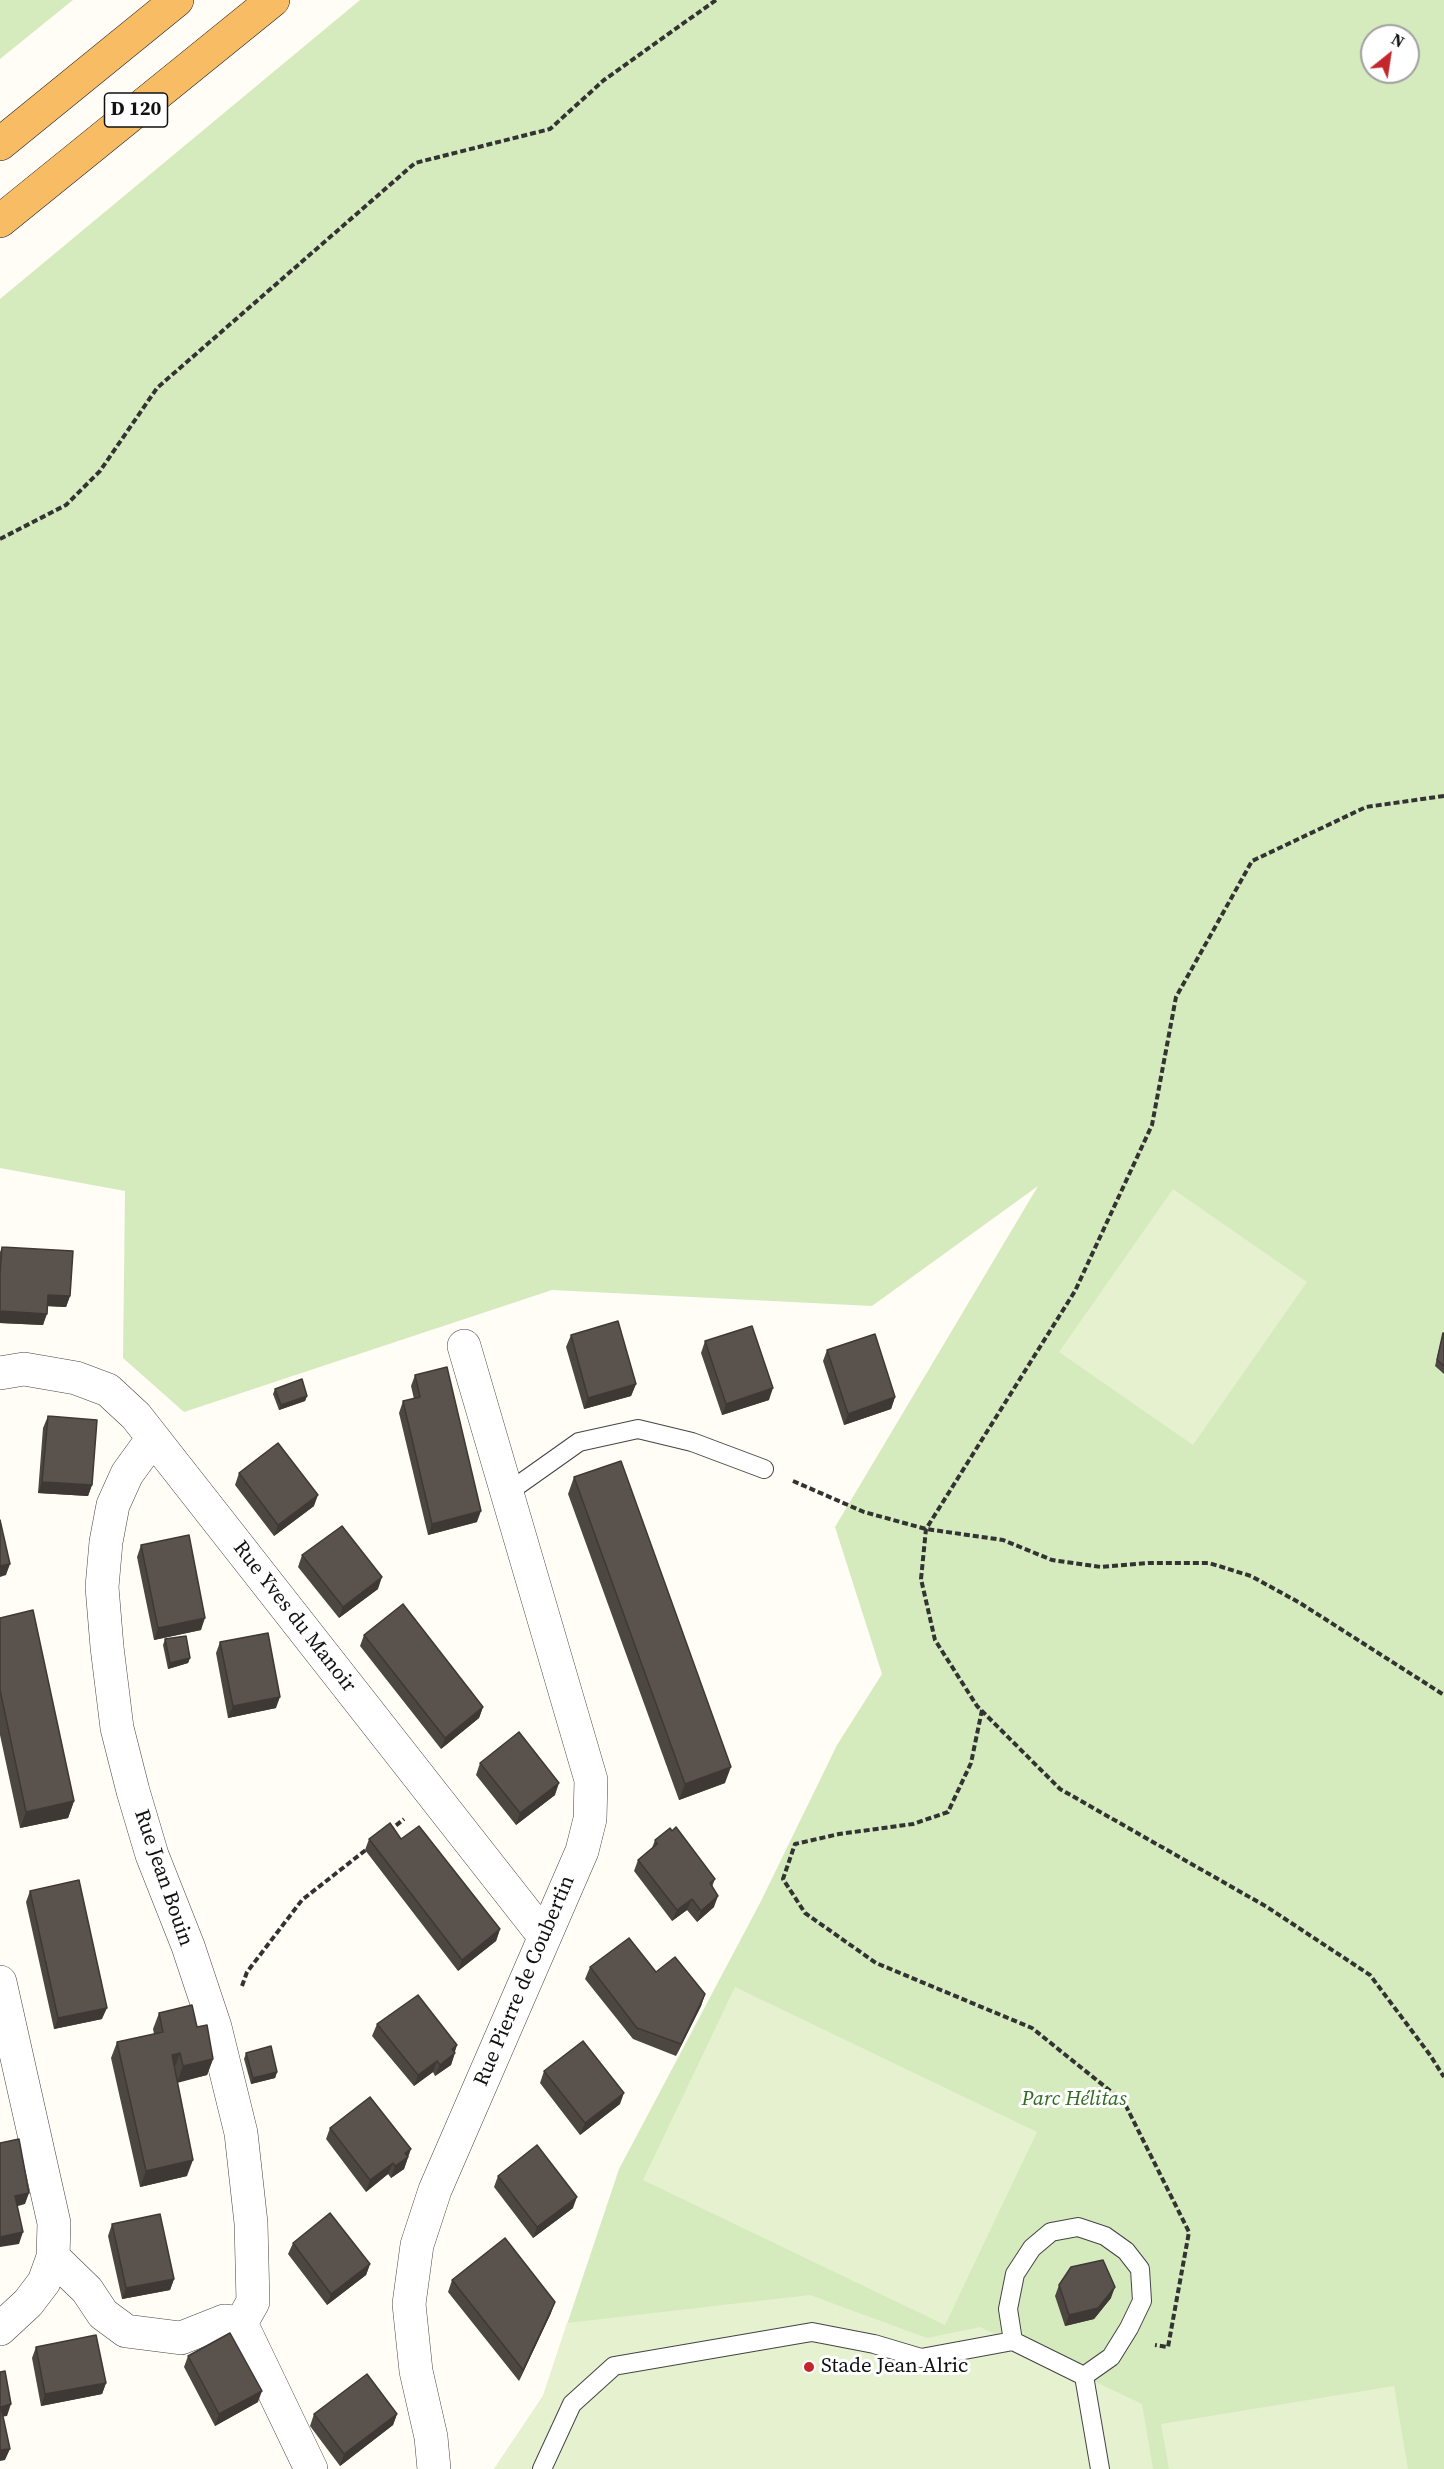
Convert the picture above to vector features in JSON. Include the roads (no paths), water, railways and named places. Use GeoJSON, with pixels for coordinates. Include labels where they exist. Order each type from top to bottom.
{"type":"FeatureCollection","features":[{"type":"Feature","properties":{"kind":"highway","name":"D 120"},"geometry":{"type":"LineString","coordinates":[[0,144],[177,0]]}},
{"type":"Feature","properties":{"kind":"highway","name":"D 120"},"geometry":{"type":"LineString","coordinates":[[0,221],[273,0]]}},
{"type":"Feature","properties":{"kind":"street","name":"Rue Pierre de Coubertin"},"geometry":{"type":"LineString","coordinates":[[434,2469],[431,2437],[416,2371],[409,2304],[417,2246],[435,2190],[582,1851],[590,1819],[591,1780],[464,1346]]}},
{"type":"Feature","properties":{"kind":"street","name":"Rue Yves du Manoir"},"geometry":{"type":"LineString","coordinates":[[0,1373],[24,1369],[76,1378],[108,1390],[136,1416],[544,1936]]}},
{"type":"Feature","properties":{"kind":"street","name":"Rue Jean Bouin"},"geometry":{"type":"LineString","coordinates":[[153,1438],[127,1474],[113,1506],[106,1542],[102,1587],[107,1647],[117,1728],[133,1791],[152,1854],[188,1946],[219,2045],[241,2133],[251,2223],[253,2302],[241,2323]]}},
{"type":"Feature","properties":{"kind":"street"},"geometry":{"type":"LineString","coordinates":[[0,1982],[54,2223],[53,2257],[44,2283],[28,2303],[0,2329]]}},
{"type":"Feature","properties":{"kind":"street"},"geometry":{"type":"LineString","coordinates":[[53,2257],[87,2290],[103,2314],[126,2331],[181,2338],[224,2321],[241,2323],[311,2469]]}},
{"type":"Feature","properties":{"kind":"lane"},"geometry":{"type":"LineString","coordinates":[[507,1494],[579,1442],[638,1429],[692,1442],[764,1469]]}},
{"type":"Feature","properties":{"kind":"lane"},"geometry":{"type":"LineString","coordinates":[[1013,2341],[1008,2309],[1015,2274],[1032,2248],[1051,2232],[1078,2227],[1105,2236],[1126,2251],[1140,2269],[1142,2301],[1111,2357],[1084,2376]]}},
{"type":"Feature","properties":{"kind":"lane"},"geometry":{"type":"LineString","coordinates":[[542,2469],[572,2404],[614,2366],[812,2332],[874,2344],[921,2358],[1013,2341],[1084,2376]]}},
{"type":"Feature","properties":{"kind":"lane"},"geometry":{"type":"LineString","coordinates":[[1084,2376],[1100,2469]]}},
{"type":"Feature","properties":{"kind":"place","name":"Stade Jean Alric"},"geometry":{"type":"Point","coordinates":[809,2367]}},
{"type":"Feature","properties":{"kind":"park label","name":"Parc Hélitas"},"geometry":{"type":"Point","coordinates":[1074,2100]}}]}
